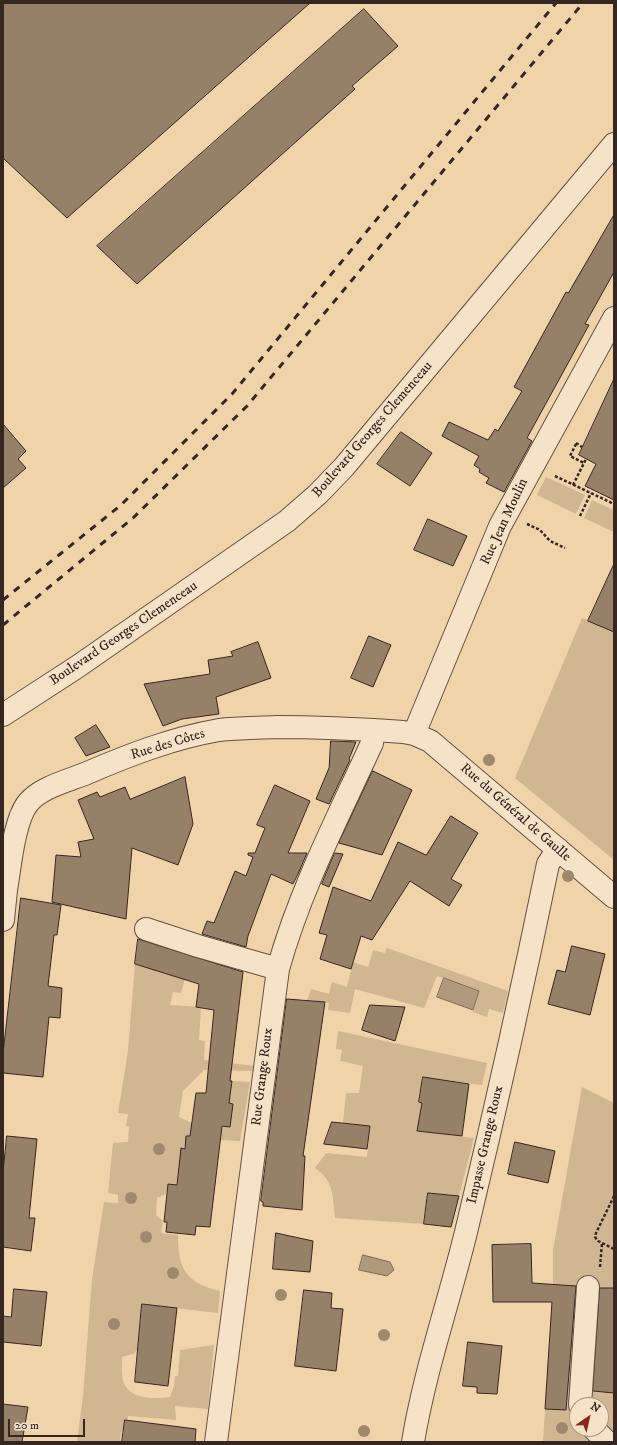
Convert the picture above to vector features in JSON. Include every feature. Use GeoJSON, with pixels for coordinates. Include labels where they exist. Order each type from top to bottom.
{"type":"FeatureCollection","features":[{"type":"Feature","properties":{"kind":"street","name":"Boulevard Georges Clemenceau"},"geometry":{"type":"LineString","coordinates":[[3,715],[77,667],[251,547],[287,521],[318,494],[354,455],[614,144]]}},
{"type":"Feature","properties":{"kind":"street","name":"Rue Jean Moulin"},"geometry":{"type":"LineString","coordinates":[[414,734],[500,526],[614,318]]}},
{"type":"Feature","properties":{"kind":"street","name":"Rue des Côtes"},"geometry":{"type":"LineString","coordinates":[[3,920],[4,892],[18,826],[23,811],[28,802],[47,789],[138,753],[181,739],[218,731],[240,728],[309,727],[374,730],[414,734]]}},
{"type":"Feature","properties":{"kind":"street","name":"Rue Grange Roux"},"geometry":{"type":"LineString","coordinates":[[216,1442],[278,969],[296,911],[372,743],[374,730]]}},
{"type":"Feature","properties":{"kind":"street","name":"Rue du Général de Gaulle"},"geometry":{"type":"LineString","coordinates":[[414,734],[430,741],[446,753],[490,793],[614,896]]}},
{"type":"Feature","properties":{"kind":"street","name":"Impasse Grange Roux"},"geometry":{"type":"LineString","coordinates":[[413,1442],[423,1394],[467,1229],[518,1012],[548,864],[558,849]]}},
{"type":"Feature","properties":{"kind":"street"},"geometry":{"type":"LineString","coordinates":[[146,929],[278,969]]}},
{"type":"Feature","properties":{"kind":"street"},"geometry":{"type":"LineString","coordinates":[[581,1397],[594,1280]]}},
{"type":"Feature","properties":{"kind":"street"},"geometry":{"type":"LineString","coordinates":[[610,1442],[614,1439]]}},
{"type":"Feature","properties":{"kind":"path"},"geometry":{"type":"LineString","coordinates":[[576,444],[570,456],[584,463]]}},
{"type":"Feature","properties":{"kind":"path"},"geometry":{"type":"LineString","coordinates":[[573,485],[586,458]]}},
{"type":"Feature","properties":{"kind":"path"},"geometry":{"type":"LineString","coordinates":[[533,464],[591,494],[614,504]]}},
{"type":"Feature","properties":{"kind":"path"},"geometry":{"type":"LineString","coordinates":[[580,516],[591,494]]}},
{"type":"Feature","properties":{"kind":"path"},"geometry":{"type":"LineString","coordinates":[[523,521],[540,530],[550,541],[565,548]]}},
{"type":"Feature","properties":{"kind":"path"},"geometry":{"type":"LineString","coordinates":[[614,1196],[595,1237],[602,1243],[614,1249]]}},
{"type":"Feature","properties":{"kind":"path"},"geometry":{"type":"LineString","coordinates":[[594,1280],[602,1243]]}},
{"type":"Feature","properties":{"kind":"shaded area"},"geometry":{"type":"Polygon","coordinates":[[[546,477],[585,495],[576,514],[537,495],[546,477]]]}},
{"type":"Feature","properties":{"kind":"shaded area"},"geometry":{"type":"Polygon","coordinates":[[[592,500],[614,510],[614,532],[584,518],[592,500]]]}},
{"type":"Feature","properties":{"kind":"shaded area"},"geometry":{"type":"Polygon","coordinates":[[[582,618],[614,632],[614,860],[515,778],[582,618]]]}},
{"type":"Feature","properties":{"kind":"shaded area"},"geometry":{"type":"Polygon","coordinates":[[[387,948],[508,991],[503,1013],[489,1009],[487,1017],[473,1012],[479,991],[437,976],[424,1008],[355,989],[350,1013],[328,1010],[329,1003],[307,1000],[311,989],[329,994],[332,982],[347,987],[353,962],[368,967],[373,950],[385,953],[387,948]]]}},
{"type":"Feature","properties":{"kind":"shaded area"},"geometry":{"type":"Polygon","coordinates":[[[135,964],[185,979],[181,993],[173,992],[170,1005],[201,1007],[199,1040],[205,1041],[204,1060],[255,1066],[253,1071],[204,1070],[183,1091],[179,1117],[192,1123],[230,1127],[233,1104],[229,1103],[232,1081],[250,1082],[240,1141],[218,1140],[181,1148],[177,1185],[168,1184],[166,1194],[157,1198],[156,1215],[163,1221],[161,1233],[178,1235],[178,1247],[182,1266],[192,1279],[208,1288],[220,1291],[218,1313],[142,1304],[139,1348],[133,1354],[122,1357],[123,1380],[127,1389],[132,1393],[144,1397],[170,1397],[174,1386],[175,1376],[178,1376],[180,1350],[214,1345],[208,1409],[175,1406],[176,1420],[128,1416],[127,1430],[121,1432],[120,1442],[77,1442],[83,1396],[92,1279],[104,1202],[118,1203],[118,1195],[108,1193],[113,1143],[128,1142],[129,1127],[126,1126],[128,1114],[118,1113],[128,1051],[135,964]]]}},
{"type":"Feature","properties":{"kind":"shaded area"},"geometry":{"type":"Polygon","coordinates":[[[444,978],[479,991],[473,1010],[437,997],[444,978]]]}},
{"type":"Feature","properties":{"kind":"shaded area"},"geometry":{"type":"Polygon","coordinates":[[[338,1031],[487,1063],[482,1085],[422,1077],[419,1101],[422,1103],[417,1131],[474,1138],[459,1196],[428,1193],[424,1224],[335,1218],[333,1196],[329,1184],[321,1173],[315,1168],[326,1153],[367,1157],[370,1126],[343,1123],[346,1093],[359,1093],[363,1066],[340,1061],[342,1050],[336,1049],[338,1031]]]}},
{"type":"Feature","properties":{"kind":"shaded area"},"geometry":{"type":"Polygon","coordinates":[[[582,1087],[614,1103],[614,1442],[543,1442],[553,1285],[553,1250],[582,1087]]]}},
{"type":"Feature","properties":{"kind":"shaded area"},"geometry":{"type":"Polygon","coordinates":[[[363,1255],[390,1262],[394,1270],[387,1276],[359,1270],[363,1255]]]}},
{"type":"Feature","properties":{"kind":"building"},"geometry":{"type":"Polygon","coordinates":[[[3,3],[310,3],[67,218],[3,158],[3,3]]]}},
{"type":"Feature","properties":{"kind":"building"},"geometry":{"type":"Polygon","coordinates":[[[364,9],[398,46],[352,86],[355,89],[137,284],[97,246],[364,9]]]}},
{"type":"Feature","properties":{"kind":"building"},"geometry":{"type":"Polygon","coordinates":[[[614,215],[614,272],[585,324],[589,325],[527,438],[532,441],[504,492],[486,483],[489,478],[479,472],[480,469],[474,465],[479,456],[442,436],[449,422],[488,440],[495,429],[498,431],[522,391],[514,387],[566,292],[568,293],[614,215]]]}},
{"type":"Feature","properties":{"kind":"building"},"geometry":{"type":"Polygon","coordinates":[[[614,379],[614,500],[585,486],[596,464],[579,455],[614,379]]]}},
{"type":"Feature","properties":{"kind":"building"},"geometry":{"type":"Polygon","coordinates":[[[3,424],[26,451],[18,459],[26,468],[3,488],[3,424]]]}},
{"type":"Feature","properties":{"kind":"building"},"geometry":{"type":"Polygon","coordinates":[[[401,432],[432,453],[410,486],[377,464],[401,432]]]}},
{"type":"Feature","properties":{"kind":"building"},"geometry":{"type":"Polygon","coordinates":[[[428,519],[467,536],[453,566],[414,550],[428,519]]]}},
{"type":"Feature","properties":{"kind":"building"},"geometry":{"type":"Polygon","coordinates":[[[614,564],[614,632],[588,621],[614,564]]]}},
{"type":"Feature","properties":{"kind":"building"},"geometry":{"type":"Polygon","coordinates":[[[369,636],[391,645],[373,687],[351,678],[369,636]]]}},
{"type":"Feature","properties":{"kind":"building"},"geometry":{"type":"Polygon","coordinates":[[[258,642],[271,678],[216,697],[219,714],[182,719],[163,726],[144,684],[210,674],[208,660],[233,656],[231,652],[258,642]]]}},
{"type":"Feature","properties":{"kind":"building"},"geometry":{"type":"Polygon","coordinates":[[[96,725],[110,747],[86,756],[75,738],[96,725]]]}},
{"type":"Feature","properties":{"kind":"building"},"geometry":{"type":"Polygon","coordinates":[[[331,741],[356,742],[349,759],[350,760],[329,804],[316,799],[329,768],[331,741]]]}},
{"type":"Feature","properties":{"kind":"building"},"geometry":{"type":"Polygon","coordinates":[[[373,771],[412,790],[382,855],[339,843],[373,771]]]}},
{"type":"Feature","properties":{"kind":"building"},"geometry":{"type":"Polygon","coordinates":[[[185,777],[193,824],[178,865],[132,848],[126,919],[52,902],[56,855],[81,857],[78,842],[94,839],[78,800],[97,792],[100,797],[125,787],[130,799],[185,777]]]}},
{"type":"Feature","properties":{"kind":"building"},"geometry":{"type":"Polygon","coordinates":[[[275,785],[310,801],[288,853],[307,853],[298,874],[293,884],[271,874],[248,936],[246,947],[202,934],[207,921],[214,923],[235,871],[246,876],[253,857],[248,855],[248,853],[255,853],[265,828],[257,825],[275,785]]]}},
{"type":"Feature","properties":{"kind":"building"},"geometry":{"type":"Polygon","coordinates":[[[451,816],[478,833],[451,879],[462,885],[449,906],[410,881],[372,940],[361,936],[351,969],[320,959],[327,935],[319,933],[333,887],[371,901],[398,842],[426,855],[451,816]]]}},
{"type":"Feature","properties":{"kind":"building"},"geometry":{"type":"Polygon","coordinates":[[[335,853],[343,854],[329,887],[322,884],[335,853]]]}},
{"type":"Feature","properties":{"kind":"building"},"geometry":{"type":"Polygon","coordinates":[[[21,898],[61,905],[57,935],[54,935],[48,986],[62,988],[60,1018],[49,1017],[43,1077],[3,1073],[3,1054],[21,898]]]}},
{"type":"Feature","properties":{"kind":"building"},"geometry":{"type":"Polygon","coordinates":[[[138,939],[243,972],[230,1081],[232,1081],[229,1103],[233,1104],[230,1127],[222,1126],[210,1227],[196,1226],[195,1235],[166,1232],[167,1222],[164,1222],[168,1184],[177,1185],[181,1148],[185,1149],[186,1136],[190,1136],[196,1093],[206,1093],[214,1010],[196,1007],[199,984],[135,964],[138,939]]]}},
{"type":"Feature","properties":{"kind":"building"},"geometry":{"type":"Polygon","coordinates":[[[572,946],[605,954],[590,1015],[548,1004],[557,970],[565,972],[572,946]]]}},
{"type":"Feature","properties":{"kind":"building"},"geometry":{"type":"Polygon","coordinates":[[[287,999],[325,1002],[303,1156],[305,1156],[302,1210],[263,1206],[263,1202],[261,1201],[287,999]]]}},
{"type":"Feature","properties":{"kind":"building"},"geometry":{"type":"Polygon","coordinates":[[[370,1005],[405,1007],[395,1041],[362,1030],[370,1005]]]}},
{"type":"Feature","properties":{"kind":"building"},"geometry":{"type":"Polygon","coordinates":[[[423,1077],[469,1084],[462,1136],[417,1131],[422,1103],[419,1102],[423,1077]]]}},
{"type":"Feature","properties":{"kind":"building"},"geometry":{"type":"Polygon","coordinates":[[[332,1122],[370,1126],[367,1149],[324,1144],[332,1122]]]}},
{"type":"Feature","properties":{"kind":"building"},"geometry":{"type":"Polygon","coordinates":[[[7,1136],[37,1139],[29,1218],[35,1218],[31,1251],[3,1247],[3,1173],[7,1136]]]}},
{"type":"Feature","properties":{"kind":"building"},"geometry":{"type":"Polygon","coordinates":[[[515,1142],[555,1151],[548,1183],[508,1174],[515,1142]]]}},
{"type":"Feature","properties":{"kind":"building"},"geometry":{"type":"Polygon","coordinates":[[[428,1193],[459,1196],[451,1227],[424,1224],[428,1193]]]}},
{"type":"Feature","properties":{"kind":"building"},"geometry":{"type":"Polygon","coordinates":[[[276,1233],[313,1241],[310,1272],[273,1269],[276,1233]]]}},
{"type":"Feature","properties":{"kind":"building"},"geometry":{"type":"Polygon","coordinates":[[[531,1244],[532,1283],[576,1286],[566,1410],[545,1409],[552,1302],[493,1302],[492,1245],[531,1244]]]}},
{"type":"Feature","properties":{"kind":"building"},"geometry":{"type":"Polygon","coordinates":[[[600,1288],[614,1288],[614,1393],[593,1391],[600,1288]]]}},
{"type":"Feature","properties":{"kind":"building"},"geometry":{"type":"Polygon","coordinates":[[[14,1289],[47,1292],[41,1346],[3,1342],[3,1316],[11,1317],[14,1289]]]}},
{"type":"Feature","properties":{"kind":"building"},"geometry":{"type":"Polygon","coordinates":[[[304,1290],[332,1293],[331,1308],[343,1309],[336,1371],[295,1366],[304,1290]]]}},
{"type":"Feature","properties":{"kind":"building"},"geometry":{"type":"Polygon","coordinates":[[[142,1304],[177,1308],[168,1386],[135,1382],[142,1304]]]}},
{"type":"Feature","properties":{"kind":"building"},"geometry":{"type":"Polygon","coordinates":[[[468,1342],[502,1346],[497,1394],[477,1393],[477,1387],[463,1386],[468,1342]]]}},
{"type":"Feature","properties":{"kind":"building"},"geometry":{"type":"Polygon","coordinates":[[[3,1404],[28,1407],[22,1442],[3,1442],[3,1404]]]}},
{"type":"Feature","properties":{"kind":"building"},"geometry":{"type":"Polygon","coordinates":[[[125,1420],[196,1429],[195,1442],[122,1442],[125,1420]]]}},
{"type":"Feature","properties":{"kind":"railway"},"geometry":{"type":"LineString","coordinates":[[3,600],[121,505],[232,394],[556,3]]}},
{"type":"Feature","properties":{"kind":"railway"},"geometry":{"type":"LineString","coordinates":[[3,625],[133,518],[247,406],[583,3]]}}]}
